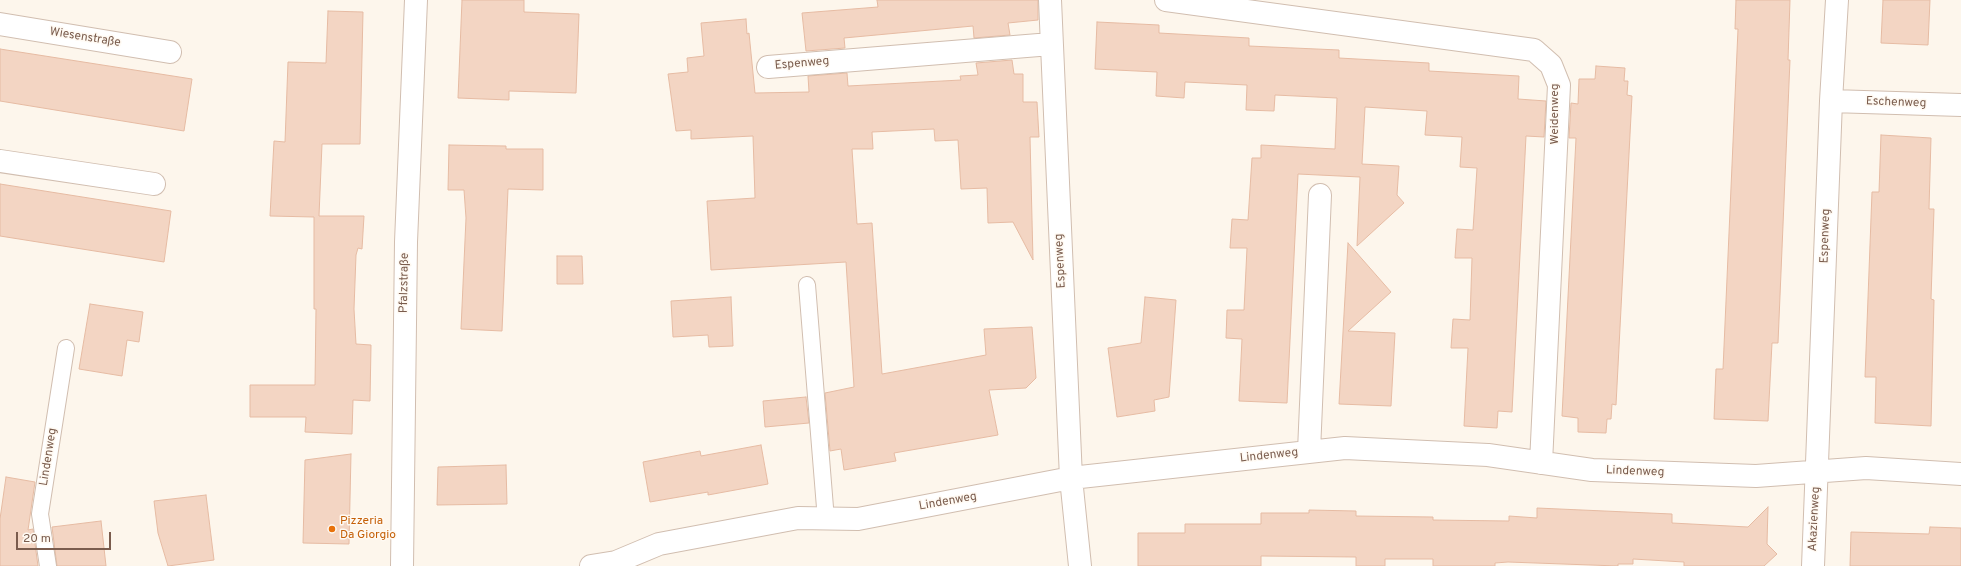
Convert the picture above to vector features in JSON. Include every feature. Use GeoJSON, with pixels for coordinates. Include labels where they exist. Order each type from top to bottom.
{"type":"FeatureCollection","features":[{"type":"Feature","properties":{"kind":"street","name":"Pfalzstraße"},"geometry":{"type":"LineString","coordinates":[[402,566],[406,242],[416,0]]}},
{"type":"Feature","properties":{"kind":"street","name":"Espenweg"},"geometry":{"type":"LineString","coordinates":[[1050,0],[1071,478],[1080,566]]}},
{"type":"Feature","properties":{"kind":"street","name":"Weidenweg"},"geometry":{"type":"LineString","coordinates":[[1166,0],[1534,50],[1551,65],[1558,85],[1541,463]]}},
{"type":"Feature","properties":{"kind":"street","name":"Espenweg"},"geometry":{"type":"LineString","coordinates":[[1817,472],[1831,101],[1837,0]]}},
{"type":"Feature","properties":{"kind":"street","name":"Wiesenstraße"},"geometry":{"type":"LineString","coordinates":[[0,24],[170,52]]}},
{"type":"Feature","properties":{"kind":"street","name":"Espenweg"},"geometry":{"type":"LineString","coordinates":[[768,67],[1051,44]]}},
{"type":"Feature","properties":{"kind":"street","name":"Eschenweg"},"geometry":{"type":"LineString","coordinates":[[1831,101],[1961,105]]}},
{"type":"Feature","properties":{"kind":"street"},"geometry":{"type":"LineString","coordinates":[[0,161],[154,184]]}},
{"type":"Feature","properties":{"kind":"street","name":"Lindenweg"},"geometry":{"type":"LineString","coordinates":[[1309,451],[1320,195]]}},
{"type":"Feature","properties":{"kind":"street","name":"Lindenweg"},"geometry":{"type":"LineString","coordinates":[[591,566],[616,562],[659,544],[798,518],[826,520],[858,519],[1071,478],[1345,448],[1488,455],[1592,470],[1741,476],[1866,468],[1961,474]]}},
{"type":"Feature","properties":{"kind":"street","name":"Akazienweg"},"geometry":{"type":"LineString","coordinates":[[1813,566],[1817,472]]}},
{"type":"Feature","properties":{"kind":"lane"},"geometry":{"type":"LineString","coordinates":[[807,285],[826,520]]}},
{"type":"Feature","properties":{"kind":"lane","name":"Lindenweg"},"geometry":{"type":"LineString","coordinates":[[48,566],[40,514],[66,348]]}},
{"type":"Feature","properties":{"kind":"building"},"geometry":{"type":"Polygon","coordinates":[[[462,0],[524,0],[524,12],[579,14],[576,93],[509,91],[509,100],[458,98],[462,0]]]}},
{"type":"Feature","properties":{"kind":"building"},"geometry":{"type":"Polygon","coordinates":[[[877,0],[1038,0],[1038,20],[1008,23],[1010,35],[974,38],[973,26],[844,38],[845,48],[806,51],[802,13],[878,7],[877,0]]]}},
{"type":"Feature","properties":{"kind":"building"},"geometry":{"type":"Polygon","coordinates":[[[1736,0],[1790,0],[1788,60],[1790,60],[1778,343],[1772,343],[1768,421],[1714,419],[1716,369],[1723,369],[1738,29],[1735,29],[1736,0]]]}},
{"type":"Feature","properties":{"kind":"building"},"geometry":{"type":"Polygon","coordinates":[[[1883,0],[1930,0],[1928,45],[1881,43],[1883,0]]]}},
{"type":"Feature","properties":{"kind":"building"},"geometry":{"type":"Polygon","coordinates":[[[328,11],[363,12],[360,144],[322,144],[319,216],[364,216],[362,249],[358,248],[356,255],[354,309],[356,344],[371,345],[370,401],[353,400],[352,434],[305,432],[306,417],[250,417],[250,385],[315,385],[316,309],[314,309],[314,217],[270,216],[274,141],[285,142],[288,62],[326,63],[328,11]]]}},
{"type":"Feature","properties":{"kind":"building"},"geometry":{"type":"Polygon","coordinates":[[[746,19],[747,34],[749,33],[755,93],[809,92],[808,76],[847,73],[848,86],[961,80],[960,76],[978,75],[976,63],[1012,60],[1014,74],[1023,74],[1023,102],[1037,102],[1039,137],[1030,137],[1033,260],[1013,222],[988,223],[987,188],[961,189],[958,140],[935,141],[934,129],[872,132],[873,149],[852,149],[857,224],[872,223],[882,374],[986,355],[984,329],[1032,327],[1036,378],[1026,388],[989,390],[998,435],[894,453],[896,461],[844,470],[841,449],[830,451],[825,393],[854,387],[846,262],[711,270],[707,201],[755,198],[753,136],[691,139],[691,130],[676,131],[668,74],[688,72],[687,58],[704,56],[701,23],[746,19]]]}},
{"type":"Feature","properties":{"kind":"building"},"geometry":{"type":"Polygon","coordinates":[[[1097,22],[1159,25],[1159,33],[1249,38],[1249,46],[1339,50],[1339,58],[1429,63],[1429,71],[1519,76],[1518,99],[1546,101],[1544,137],[1526,136],[1512,412],[1498,411],[1497,428],[1464,426],[1468,348],[1451,348],[1453,319],[1470,320],[1472,258],[1455,258],[1457,229],[1473,230],[1477,168],[1460,167],[1462,137],[1425,135],[1427,111],[1365,107],[1362,164],[1399,166],[1397,195],[1404,203],[1357,246],[1360,177],[1298,174],[1287,403],[1239,401],[1242,339],[1226,338],[1227,310],[1244,310],[1247,248],[1230,248],[1232,219],[1248,220],[1252,158],[1261,158],[1261,145],[1335,149],[1337,98],[1275,95],[1274,111],[1246,110],[1247,85],[1185,82],[1184,98],[1156,96],[1157,72],[1095,69],[1097,22]]]}},
{"type":"Feature","properties":{"kind":"building"},"geometry":{"type":"Polygon","coordinates":[[[0,49],[192,79],[184,131],[0,101],[0,49]]]}},
{"type":"Feature","properties":{"kind":"building"},"geometry":{"type":"Polygon","coordinates":[[[1596,66],[1625,68],[1624,81],[1628,81],[1627,95],[1632,96],[1616,405],[1612,404],[1611,419],[1607,419],[1606,433],[1578,432],[1578,418],[1562,416],[1576,138],[1569,138],[1571,103],[1578,104],[1579,79],[1595,79],[1596,66]]]}},
{"type":"Feature","properties":{"kind":"building"},"geometry":{"type":"Polygon","coordinates":[[[1881,135],[1931,138],[1929,209],[1934,209],[1931,299],[1934,300],[1931,426],[1875,423],[1876,377],[1865,377],[1872,192],[1879,192],[1881,135]]]}},
{"type":"Feature","properties":{"kind":"building"},"geometry":{"type":"Polygon","coordinates":[[[449,145],[506,146],[506,149],[543,149],[543,190],[508,189],[502,331],[461,329],[466,218],[464,190],[448,190],[449,145]]]}},
{"type":"Feature","properties":{"kind":"building"},"geometry":{"type":"Polygon","coordinates":[[[0,184],[171,211],[164,262],[0,236],[0,184]]]}},
{"type":"Feature","properties":{"kind":"building"},"geometry":{"type":"Polygon","coordinates":[[[1348,243],[1391,292],[1348,331],[1395,333],[1391,406],[1339,404],[1348,243]]]}},
{"type":"Feature","properties":{"kind":"building"},"geometry":{"type":"Polygon","coordinates":[[[557,256],[582,256],[583,284],[557,284],[557,256]]]}},
{"type":"Feature","properties":{"kind":"building"},"geometry":{"type":"Polygon","coordinates":[[[731,297],[733,346],[709,347],[708,335],[673,337],[671,301],[731,297]]]}},
{"type":"Feature","properties":{"kind":"building"},"geometry":{"type":"Polygon","coordinates":[[[1145,297],[1176,300],[1169,397],[1154,400],[1155,411],[1117,417],[1108,348],[1141,343],[1145,297]]]}},
{"type":"Feature","properties":{"kind":"building"},"geometry":{"type":"Polygon","coordinates":[[[90,304],[143,312],[139,342],[127,340],[122,376],[79,369],[90,304]]]}},
{"type":"Feature","properties":{"kind":"building"},"geometry":{"type":"Polygon","coordinates":[[[806,397],[809,423],[765,427],[763,401],[806,397]]]}},
{"type":"Feature","properties":{"kind":"building"},"geometry":{"type":"Polygon","coordinates":[[[761,445],[768,484],[708,495],[708,492],[650,502],[643,462],[700,451],[701,456],[761,445]]]}},
{"type":"Feature","properties":{"kind":"building"},"geometry":{"type":"Polygon","coordinates":[[[351,454],[349,544],[303,543],[305,460],[351,454]]]}},
{"type":"Feature","properties":{"kind":"building"},"geometry":{"type":"Polygon","coordinates":[[[506,465],[507,504],[437,505],[438,467],[506,465]]]}},
{"type":"Feature","properties":{"kind":"building"},"geometry":{"type":"Polygon","coordinates":[[[6,477],[35,482],[28,530],[33,529],[38,566],[0,566],[0,519],[6,477]]]}},
{"type":"Feature","properties":{"kind":"building"},"geometry":{"type":"Polygon","coordinates":[[[206,495],[214,560],[168,566],[158,533],[154,501],[206,495]]]}},
{"type":"Feature","properties":{"kind":"building"},"geometry":{"type":"Polygon","coordinates":[[[1768,507],[1767,544],[1777,554],[1764,566],[1684,566],[1684,562],[1633,559],[1633,564],[1618,564],[1618,566],[1508,562],[1495,563],[1495,566],[1433,566],[1433,559],[1385,559],[1385,566],[1356,566],[1356,557],[1261,556],[1261,566],[1138,566],[1138,533],[1185,533],[1185,524],[1261,524],[1261,513],[1309,513],[1309,510],[1356,511],[1356,516],[1433,517],[1433,520],[1509,521],[1509,516],[1537,518],[1537,508],[1672,514],[1672,523],[1748,527],[1768,507]]]}},
{"type":"Feature","properties":{"kind":"building"},"geometry":{"type":"Polygon","coordinates":[[[101,521],[106,566],[57,566],[52,527],[101,521]]]}},
{"type":"Feature","properties":{"kind":"building"},"geometry":{"type":"Polygon","coordinates":[[[1930,527],[1961,528],[1961,566],[1850,566],[1851,532],[1929,534],[1930,527]]]}},
{"type":"Feature","properties":{"kind":"place","name":"Pizzeria Da Giorgio"},"geometry":{"type":"Point","coordinates":[332,529]}}]}
